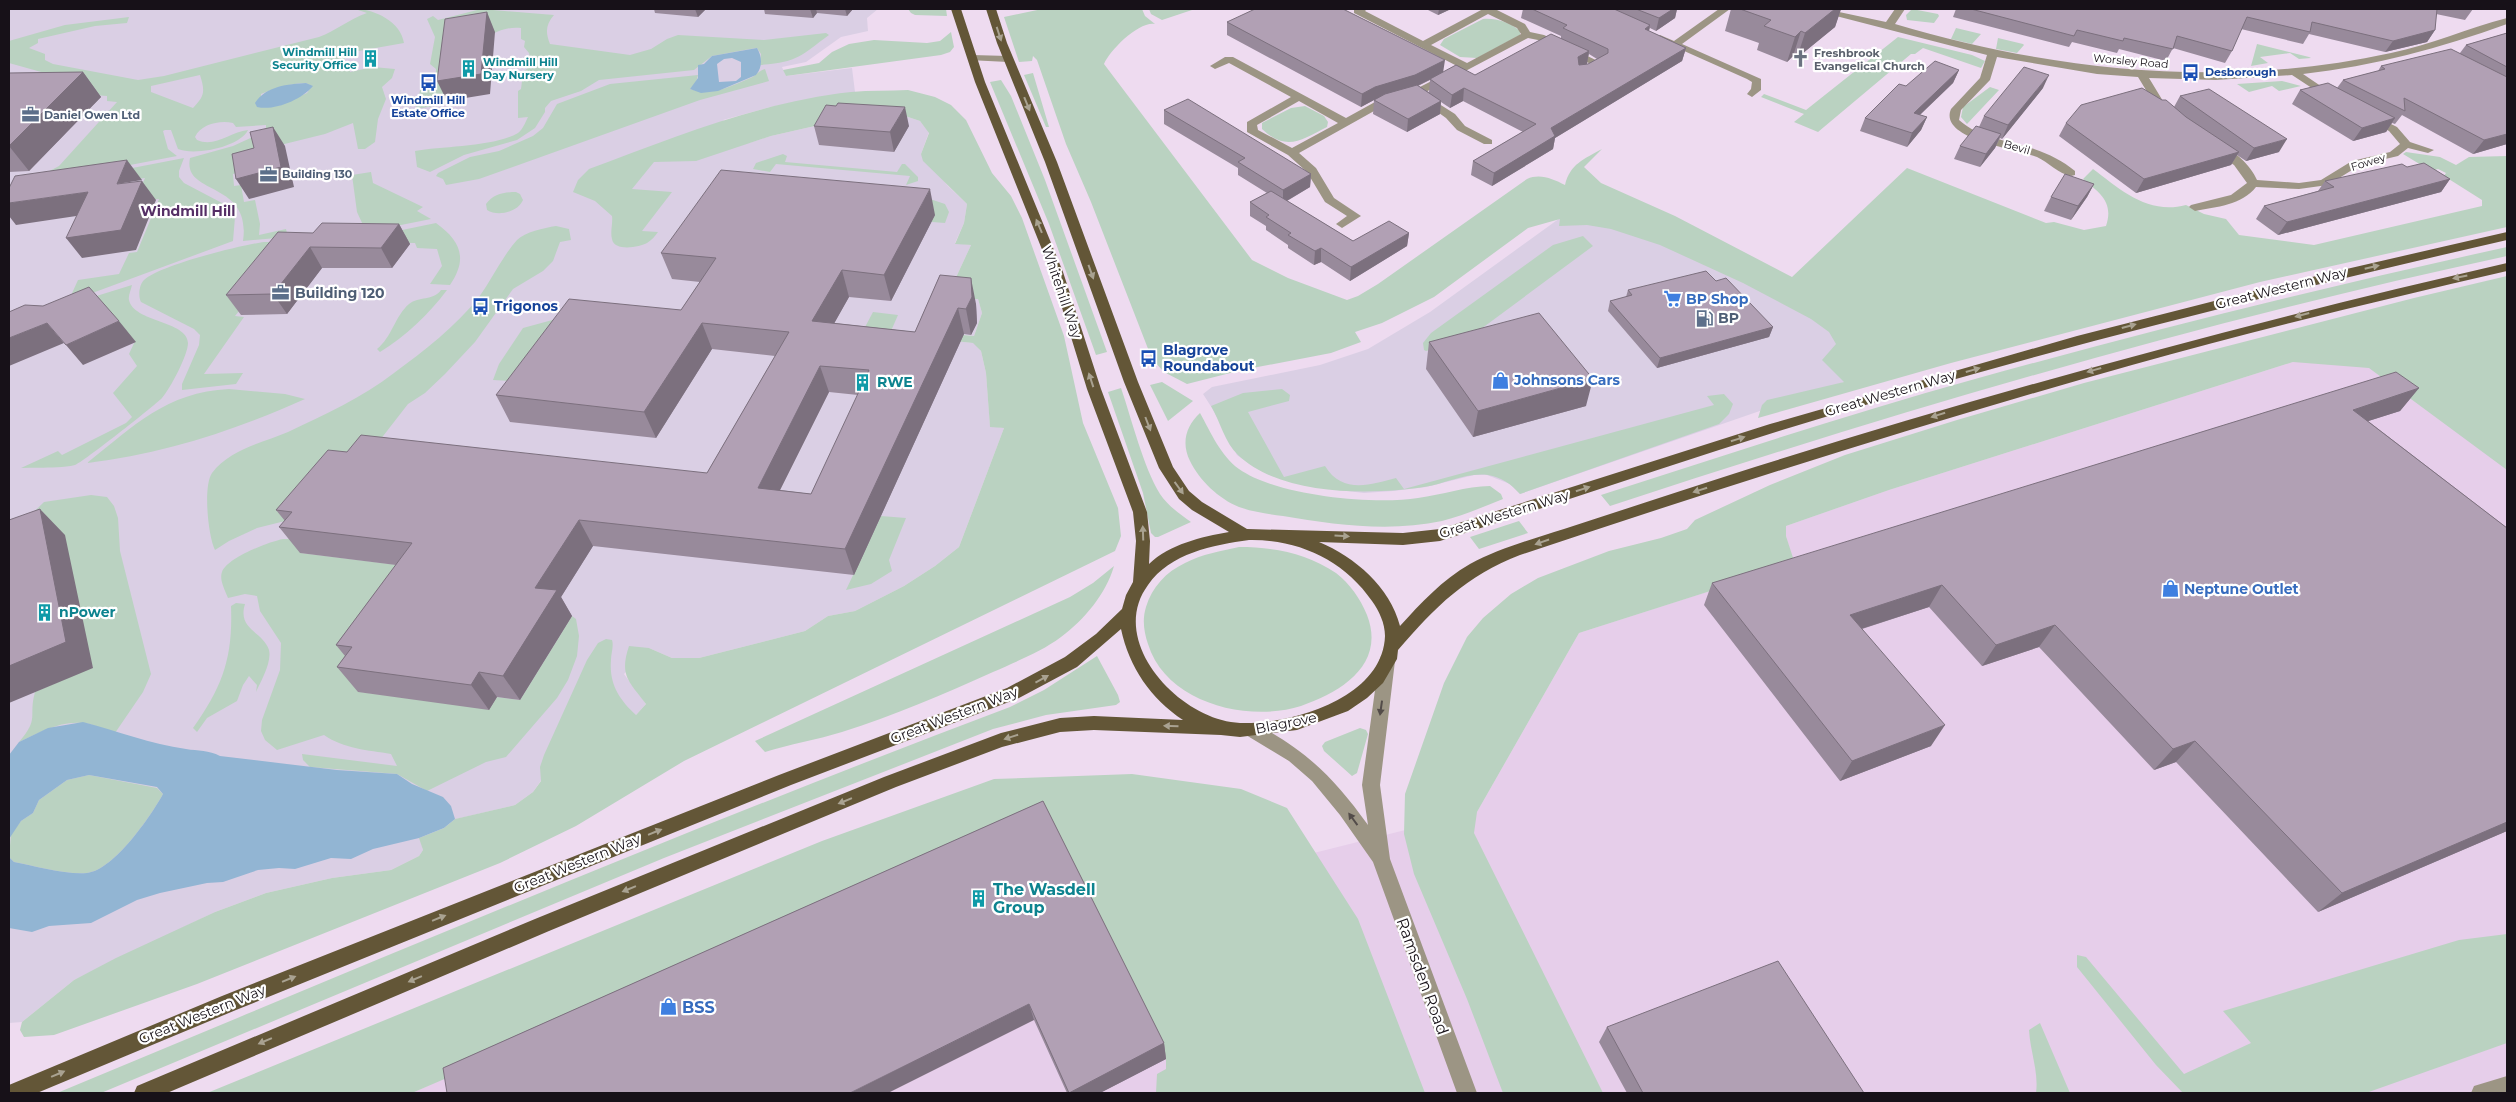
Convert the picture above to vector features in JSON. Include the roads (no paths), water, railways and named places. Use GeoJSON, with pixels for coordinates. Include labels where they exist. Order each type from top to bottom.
{"type":"FeatureCollection","features":[{"type":"Feature","properties":{"kind":"main road","name":"Whitehill Way"},"geometry":{"type":"LineString","coordinates":[[956,9],[974,64],[1057,272],[1094,389],[1140,512],[1143,541],[1141,582]]}},
{"type":"Feature","properties":{"kind":"main road"},"geometry":{"type":"LineString","coordinates":[[991,9],[1008,59],[1051,162],[1131,382],[1166,468],[1184,495],[1197,506],[1246,535]]}},
{"type":"Feature","properties":{"kind":"main road","name":"Great Western Way"},"geometry":{"type":"LineString","coordinates":[[1275,535],[1403,539],[1440,535],[1784,424],[2082,339],[2277,289],[2507,236]]}},
{"type":"Feature","properties":{"kind":"main road"},"geometry":{"type":"LineString","coordinates":[[1390,653],[1438,594],[1454,581],[1483,564],[1515,551],[1796,458],[2023,390],[2309,313],[2507,267]]}},
{"type":"Feature","properties":{"kind":"main road","name":"Blagrove"},"geometry":{"type":"LineString","coordinates":[[1246,535],[1275,535],[1306,543],[1326,551],[1360,574],[1374,589],[1386,610],[1392,628],[1390,653],[1373,682],[1350,702],[1335,710],[1302,722],[1252,730],[1220,728],[1198,720],[1180,710],[1139,664],[1131,642],[1129,612],[1141,582],[1159,563],[1182,551],[1219,539],[1246,535]]}},
{"type":"Feature","properties":{"kind":"main road","name":"Great Western Way"},"geometry":{"type":"LineString","coordinates":[[13,1093],[238,999],[775,784],[1013,693],[1071,662],[1102,638],[1129,612]]}},
{"type":"Feature","properties":{"kind":"main road"},"geometry":{"type":"LineString","coordinates":[[144,1093],[890,782],[1008,738],[1043,728],[1094,723],[1220,728]]}},
{"type":"Feature","properties":{"kind":"street"},"geometry":{"type":"LineString","coordinates":[[1362,9],[1357,11],[1467,67]]}},
{"type":"Feature","properties":{"kind":"street"},"geometry":{"type":"LineString","coordinates":[[1675,45],[1725,9]]}},
{"type":"Feature","properties":{"kind":"street","name":"Worsley Road"},"geometry":{"type":"LineString","coordinates":[[1814,9],[1889,25],[1992,53],[2074,68],[2142,75],[2221,78],[2294,72],[2357,62],[2426,47],[2507,21]]}},
{"type":"Feature","properties":{"kind":"street"},"geometry":{"type":"LineString","coordinates":[[1889,25],[1900,9]]}},
{"type":"Feature","properties":{"kind":"street"},"geometry":{"type":"LineString","coordinates":[[1423,45],[1488,10],[1520,26],[1527,35]]}},
{"type":"Feature","properties":{"kind":"street"},"geometry":{"type":"LineString","coordinates":[[1650,34],[1752,77],[1757,81],[1752,94]]}},
{"type":"Feature","properties":{"kind":"street"},"geometry":{"type":"LineString","coordinates":[[1292,153],[1387,100],[1418,92],[1527,35],[1540,37],[1599,64],[1580,74]]}},
{"type":"Feature","properties":{"kind":"street"},"geometry":{"type":"LineString","coordinates":[[2426,47],[2439,54]]}},
{"type":"Feature","properties":{"kind":"street","name":"Bevil"},"geometry":{"type":"LineString","coordinates":[[1992,53],[1988,74],[1978,89],[1959,104],[1954,111],[1954,121],[1966,131],[2038,154],[2071,173]]}},
{"type":"Feature","properties":{"kind":"street"},"geometry":{"type":"LineString","coordinates":[[974,64],[1008,59]]}},
{"type":"Feature","properties":{"kind":"street"},"geometry":{"type":"LineString","coordinates":[[1215,66],[1229,59],[1345,122]]}},
{"type":"Feature","properties":{"kind":"street"},"geometry":{"type":"LineString","coordinates":[[2294,72],[2315,88],[2343,104]]}},
{"type":"Feature","properties":{"kind":"street"},"geometry":{"type":"LineString","coordinates":[[2142,75],[2163,110],[2173,120]]}},
{"type":"Feature","properties":{"kind":"street"},"geometry":{"type":"LineString","coordinates":[[1418,92],[1451,116],[1454,122],[1461,128],[1488,142]]}},
{"type":"Feature","properties":{"kind":"street"},"geometry":{"type":"LineString","coordinates":[[1299,97],[1251,124],[1253,132],[1292,153],[1312,170],[1330,200],[1355,216],[1342,224]]}},
{"type":"Feature","properties":{"kind":"street"},"geometry":{"type":"LineString","coordinates":[[2359,111],[2393,129],[2406,144],[2428,150]]}},
{"type":"Feature","properties":{"kind":"street"},"geometry":{"type":"LineString","coordinates":[[2195,207],[2220,202],[2245,192],[2252,183],[2250,174],[2244,166],[2203,141]]}},
{"type":"Feature","properties":{"kind":"street","name":"Fowey"},"geometry":{"type":"LineString","coordinates":[[2252,183],[2299,186],[2324,183],[2356,163],[2394,154],[2406,144]]}},
{"type":"Feature","properties":{"kind":"street","name":"Ramsden Road"},"geometry":{"type":"LineString","coordinates":[[1390,653],[1372,785],[1381,859],[1467,1093]]}},
{"type":"Feature","properties":{"kind":"street","name":"Ramsden Road"},"geometry":{"type":"LineString","coordinates":[[1252,730],[1279,745],[1308,766],[1343,806],[1381,859]]}},
{"type":"Feature","properties":{"kind":"street"},"geometry":{"type":"LineString","coordinates":[[2481,1093],[2507,1086]]}},
{"type":"Feature","properties":{"kind":"water"},"geometry":{"type":"Polygon","coordinates":[[[757,48],[761,58],[761,65],[756,75],[718,91],[701,93],[690,89],[698,78],[698,65],[704,64],[712,56],[757,48]],[[732,58],[724,59],[717,64],[719,82],[736,81],[741,77],[741,62],[732,58]]]}},
{"type":"Feature","properties":{"kind":"water"},"geometry":{"type":"Polygon","coordinates":[[[306,83],[313,86],[295,100],[279,106],[264,108],[257,107],[255,103],[271,89],[285,85],[306,83]]]}},
{"type":"Feature","properties":{"kind":"water"},"geometry":{"type":"Polygon","coordinates":[[[83,722],[160,744],[208,752],[220,756],[337,770],[397,774],[412,784],[443,797],[451,806],[455,819],[444,828],[419,838],[373,849],[351,859],[331,858],[295,869],[258,870],[223,882],[207,883],[160,893],[137,900],[91,923],[49,926],[32,932],[9,928],[9,857],[14,862],[61,871],[87,873],[98,870],[131,841],[163,794],[157,787],[89,775],[67,780],[39,800],[33,813],[21,821],[9,839],[9,755],[19,742],[48,728],[83,722]]]}},
{"type":"Feature","properties":{"kind":"place","name":"Windmill Hill Security Office"},"geometry":{"type":"Point","coordinates":[371,58]}},
{"type":"Feature","properties":{"kind":"place","name":"Freshbrook Evangelical Church"},"geometry":{"type":"Point","coordinates":[1800,59]}},
{"type":"Feature","properties":{"kind":"place","name":"Windmill Hill Day Nursery"},"geometry":{"type":"Point","coordinates":[469,68]}},
{"type":"Feature","properties":{"kind":"place","name":"Desborough"},"geometry":{"type":"Point","coordinates":[2191,72]}},
{"type":"Feature","properties":{"kind":"place","name":"Windmill Hill Estate Office"},"geometry":{"type":"Point","coordinates":[428,82]}},
{"type":"Feature","properties":{"kind":"place","name":"Daniel Owen Ltd"},"geometry":{"type":"Point","coordinates":[30,115]}},
{"type":"Feature","properties":{"kind":"place","name":"Building 130"},"geometry":{"type":"Point","coordinates":[268,174]}},
{"type":"Feature","properties":{"kind":"place","name":"Building 120"},"geometry":{"type":"Point","coordinates":[281,293]}},
{"type":"Feature","properties":{"kind":"place","name":"BP Shop"},"geometry":{"type":"Point","coordinates":[1672,299]}},
{"type":"Feature","properties":{"kind":"place","name":"Trigonos"},"geometry":{"type":"Point","coordinates":[480,306]}},
{"type":"Feature","properties":{"kind":"place","name":"BP"},"geometry":{"type":"Point","coordinates":[1704,318]}},
{"type":"Feature","properties":{"kind":"place","name":"Blagrove Roundabout"},"geometry":{"type":"Point","coordinates":[1149,358]}},
{"type":"Feature","properties":{"kind":"place","name":"Johnsons Cars"},"geometry":{"type":"Point","coordinates":[1500,380]}},
{"type":"Feature","properties":{"kind":"place","name":"RWE"},"geometry":{"type":"Point","coordinates":[863,382]}},
{"type":"Feature","properties":{"kind":"place","name":"Neptune Outlet"},"geometry":{"type":"Point","coordinates":[2170,589]}},
{"type":"Feature","properties":{"kind":"place","name":"nPower"},"geometry":{"type":"Point","coordinates":[45,612]}},
{"type":"Feature","properties":{"kind":"place","name":"The Wasdell Group"},"geometry":{"type":"Point","coordinates":[979,898]}},
{"type":"Feature","properties":{"kind":"place","name":"BSS"},"geometry":{"type":"Point","coordinates":[668,1007]}},
{"type":"Feature","properties":{"kind":"district","name":"Windmill Hill"},"geometry":{"type":"Point","coordinates":[188,211]}}]}
